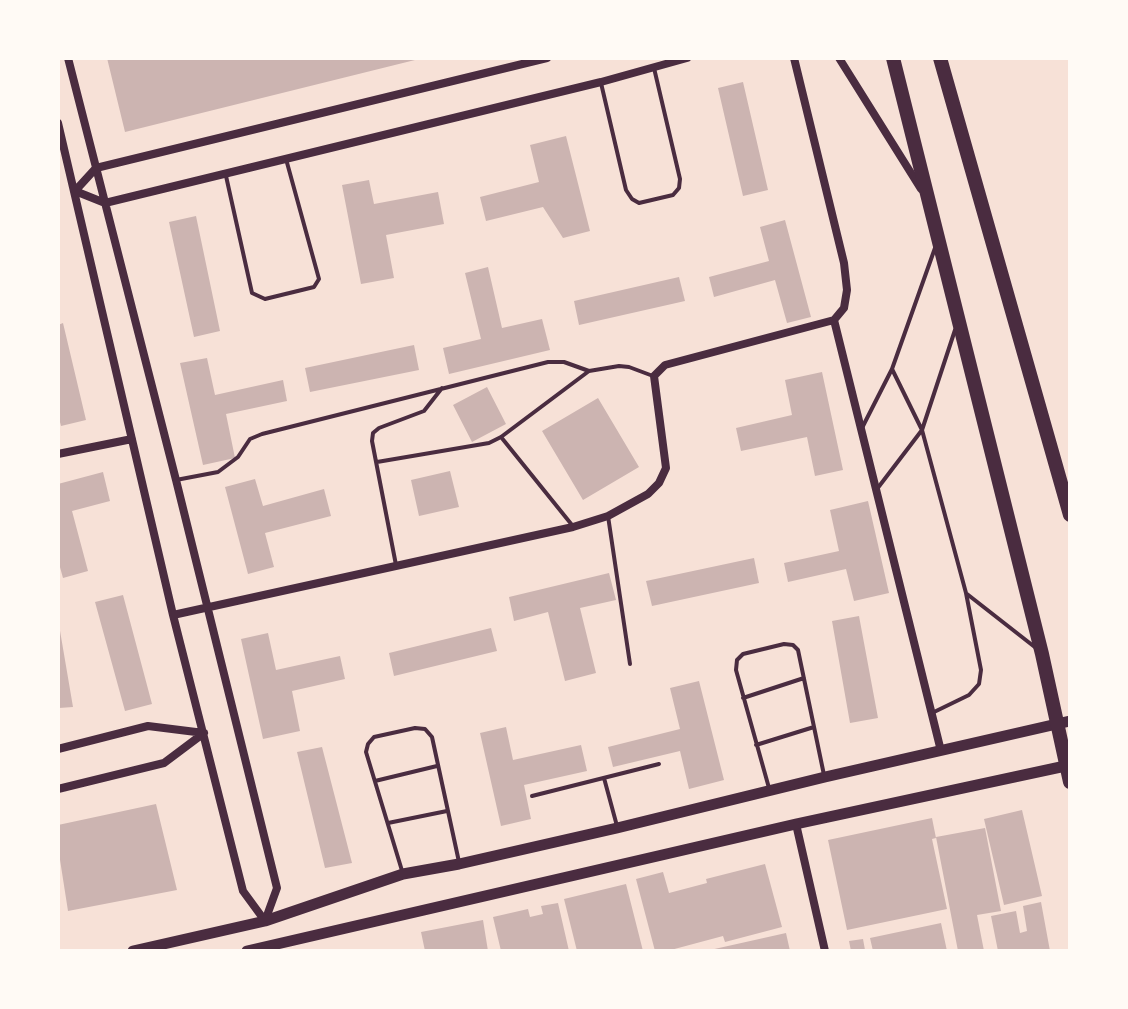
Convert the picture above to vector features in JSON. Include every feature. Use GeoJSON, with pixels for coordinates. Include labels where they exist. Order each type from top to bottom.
{"type":"FeatureCollection","features":[{"type":"Feature","properties":{"kind":"highway"},"geometry":{"type":"LineString","coordinates":[[893,58],[1042,654],[1063,722],[1070,782]]}},
{"type":"Feature","properties":{"kind":"highway"},"geometry":{"type":"LineString","coordinates":[[940,58],[1070,515]]}},
{"type":"Feature","properties":{"kind":"main road"},"geometry":{"type":"LineString","coordinates":[[133,951],[265,921],[403,874],[617,828],[1063,722]]}},
{"type":"Feature","properties":{"kind":"main road"},"geometry":{"type":"LineString","coordinates":[[247,951],[796,824],[1068,765]]}},
{"type":"Feature","properties":{"kind":"street"},"geometry":{"type":"LineString","coordinates":[[68,58],[277,888],[265,921]]}},
{"type":"Feature","properties":{"kind":"street"},"geometry":{"type":"LineString","coordinates":[[75,191],[96,168],[547,58]]}},
{"type":"Feature","properties":{"kind":"street"},"geometry":{"type":"LineString","coordinates":[[75,191],[105,203],[601,82],[687,58]]}},
{"type":"Feature","properties":{"kind":"street"},"geometry":{"type":"LineString","coordinates":[[173,615],[573,527],[608,516],[648,494],[659,483],[666,468],[654,376],[665,365],[834,320],[844,308],[847,290],[844,263],[794,58]]}},
{"type":"Feature","properties":{"kind":"street"},"geometry":{"type":"LineString","coordinates":[[839,58],[929,202]]}},
{"type":"Feature","properties":{"kind":"street"},"geometry":{"type":"LineString","coordinates":[[58,123],[173,615],[243,891],[265,921]]}},
{"type":"Feature","properties":{"kind":"street"},"geometry":{"type":"LineString","coordinates":[[834,320],[941,751]]}},
{"type":"Feature","properties":{"kind":"street"},"geometry":{"type":"LineString","coordinates":[[58,454],[132,439]]}},
{"type":"Feature","properties":{"kind":"street"},"geometry":{"type":"LineString","coordinates":[[58,749],[148,726],[204,733]]}},
{"type":"Feature","properties":{"kind":"street"},"geometry":{"type":"LineString","coordinates":[[58,789],[164,763],[204,733]]}},
{"type":"Feature","properties":{"kind":"street"},"geometry":{"type":"LineString","coordinates":[[796,824],[825,951]]}},
{"type":"Feature","properties":{"kind":"lane"},"geometry":{"type":"LineString","coordinates":[[601,82],[626,190],[639,203],[673,195],[679,188],[680,179],[654,66]]}},
{"type":"Feature","properties":{"kind":"lane"},"geometry":{"type":"LineString","coordinates":[[226,174],[252,293],[265,299],[314,287],[319,279],[286,158]]}},
{"type":"Feature","properties":{"kind":"lane"},"geometry":{"type":"LineString","coordinates":[[861,431],[892,369],[938,239]]}},
{"type":"Feature","properties":{"kind":"lane"},"geometry":{"type":"LineString","coordinates":[[876,491],[922,430],[958,319]]}},
{"type":"Feature","properties":{"kind":"lane"},"geometry":{"type":"LineString","coordinates":[[176,480],[218,472],[238,457],[250,439],[262,434],[548,362],[564,362],[589,371]]}},
{"type":"Feature","properties":{"kind":"lane"},"geometry":{"type":"LineString","coordinates":[[377,462],[470,447],[501,437],[589,371],[619,366],[654,376]]}},
{"type":"Feature","properties":{"kind":"lane"},"geometry":{"type":"LineString","coordinates":[[892,369],[922,430],[966,593],[981,670],[979,684],[969,695],[931,714]]}},
{"type":"Feature","properties":{"kind":"lane"},"geometry":{"type":"LineString","coordinates":[[397,567],[373,433],[424,411],[443,387]]}},
{"type":"Feature","properties":{"kind":"lane"},"geometry":{"type":"LineString","coordinates":[[501,437],[573,527]]}},
{"type":"Feature","properties":{"kind":"lane"},"geometry":{"type":"LineString","coordinates":[[608,516],[630,664]]}},
{"type":"Feature","properties":{"kind":"lane"},"geometry":{"type":"LineString","coordinates":[[966,593],[1042,654]]}},
{"type":"Feature","properties":{"kind":"lane"},"geometry":{"type":"LineString","coordinates":[[770,790],[736,670],[737,660],[743,654],[784,644],[793,645],[798,650],[825,777]]}},
{"type":"Feature","properties":{"kind":"lane"},"geometry":{"type":"LineString","coordinates":[[743,698],[804,678]]}},
{"type":"Feature","properties":{"kind":"lane"},"geometry":{"type":"LineString","coordinates":[[756,745],[814,727]]}},
{"type":"Feature","properties":{"kind":"lane"},"geometry":{"type":"LineString","coordinates":[[403,874],[366,752],[374,737],[425,729],[432,737],[459,864]]}},
{"type":"Feature","properties":{"kind":"lane"},"geometry":{"type":"LineString","coordinates":[[532,796],[659,764]]}},
{"type":"Feature","properties":{"kind":"lane"},"geometry":{"type":"LineString","coordinates":[[375,781],[437,766]]}},
{"type":"Feature","properties":{"kind":"lane"},"geometry":{"type":"LineString","coordinates":[[604,778],[617,828]]}},
{"type":"Feature","properties":{"kind":"lane"},"geometry":{"type":"LineString","coordinates":[[388,823],[447,811]]}},
{"type":"Feature","properties":{"kind":"building"},"geometry":{"type":"Polygon","coordinates":[[[107,58],[419,58],[419,59],[125,132],[107,58]]]}},
{"type":"Feature","properties":{"kind":"building"},"geometry":{"type":"Polygon","coordinates":[[[743,82],[768,190],[743,196],[718,88],[743,82]]]}},
{"type":"Feature","properties":{"kind":"building"},"geometry":{"type":"Polygon","coordinates":[[[566,136],[590,231],[563,238],[543,207],[486,221],[480,197],[539,182],[530,145],[566,136]]]}},
{"type":"Feature","properties":{"kind":"building"},"geometry":{"type":"Polygon","coordinates":[[[369,180],[374,204],[438,192],[444,224],[386,235],[394,278],[361,284],[342,185],[369,180]]]}},
{"type":"Feature","properties":{"kind":"building"},"geometry":{"type":"Polygon","coordinates":[[[196,216],[220,331],[194,337],[169,222],[196,216]]]}},
{"type":"Feature","properties":{"kind":"building"},"geometry":{"type":"Polygon","coordinates":[[[785,220],[811,317],[787,323],[775,280],[714,297],[709,277],[769,261],[760,227],[785,220]]]}},
{"type":"Feature","properties":{"kind":"building"},"geometry":{"type":"Polygon","coordinates":[[[488,267],[502,328],[542,319],[550,350],[449,374],[443,348],[481,339],[465,273],[488,267]]]}},
{"type":"Feature","properties":{"kind":"building"},"geometry":{"type":"Polygon","coordinates":[[[679,277],[685,301],[579,325],[574,301],[679,277]]]}},
{"type":"Feature","properties":{"kind":"building"},"geometry":{"type":"Polygon","coordinates":[[[63,323],[86,420],[61,426],[58,414],[58,325],[63,323]]]}},
{"type":"Feature","properties":{"kind":"building"},"geometry":{"type":"Polygon","coordinates":[[[414,345],[419,370],[310,392],[305,368],[414,345]]]}},
{"type":"Feature","properties":{"kind":"building"},"geometry":{"type":"Polygon","coordinates":[[[207,358],[215,395],[283,380],[287,401],[226,414],[235,458],[203,465],[180,363],[207,358]]]}},
{"type":"Feature","properties":{"kind":"building"},"geometry":{"type":"Polygon","coordinates":[[[822,372],[843,470],[815,476],[807,437],[741,451],[736,428],[792,415],[785,380],[822,372]]]}},
{"type":"Feature","properties":{"kind":"building"},"geometry":{"type":"Polygon","coordinates":[[[487,387],[506,424],[472,442],[453,405],[487,387]]]}},
{"type":"Feature","properties":{"kind":"building"},"geometry":{"type":"Polygon","coordinates":[[[598,398],[639,467],[583,500],[542,431],[598,398]]]}},
{"type":"Feature","properties":{"kind":"building"},"geometry":{"type":"Polygon","coordinates":[[[450,471],[459,507],[419,516],[411,480],[450,471]]]}},
{"type":"Feature","properties":{"kind":"building"},"geometry":{"type":"Polygon","coordinates":[[[103,472],[110,501],[72,511],[88,571],[63,578],[58,560],[58,484],[103,472]]]}},
{"type":"Feature","properties":{"kind":"building"},"geometry":{"type":"Polygon","coordinates":[[[255,479],[263,506],[324,489],[331,516],[265,533],[274,567],[248,574],[225,487],[255,479]]]}},
{"type":"Feature","properties":{"kind":"building"},"geometry":{"type":"Polygon","coordinates":[[[868,501],[889,593],[854,601],[846,569],[788,582],[784,563],[839,551],[830,510],[868,501]]]}},
{"type":"Feature","properties":{"kind":"building"},"geometry":{"type":"Polygon","coordinates":[[[754,558],[759,583],[652,606],[646,581],[754,558]]]}},
{"type":"Feature","properties":{"kind":"building"},"geometry":{"type":"Polygon","coordinates":[[[609,573],[616,600],[580,608],[596,673],[565,681],[548,612],[514,621],[509,597],[609,573]]]}},
{"type":"Feature","properties":{"kind":"building"},"geometry":{"type":"Polygon","coordinates":[[[123,595],[152,704],[125,711],[95,602],[123,595]]]}},
{"type":"Feature","properties":{"kind":"building"},"geometry":{"type":"Polygon","coordinates":[[[859,616],[878,718],[850,723],[832,621],[859,616]]]}},
{"type":"Feature","properties":{"kind":"building"},"geometry":{"type":"Polygon","coordinates":[[[58,619],[73,707],[59,708],[58,619]]]}},
{"type":"Feature","properties":{"kind":"building"},"geometry":{"type":"Polygon","coordinates":[[[491,628],[497,651],[394,676],[389,653],[491,628]]]}},
{"type":"Feature","properties":{"kind":"building"},"geometry":{"type":"Polygon","coordinates":[[[268,633],[276,670],[340,656],[345,679],[292,691],[300,731],[263,739],[241,639],[268,633]]]}},
{"type":"Feature","properties":{"kind":"building"},"geometry":{"type":"Polygon","coordinates":[[[699,681],[724,780],[689,789],[680,751],[613,767],[608,747],[680,729],[670,688],[699,681]]]}},
{"type":"Feature","properties":{"kind":"building"},"geometry":{"type":"Polygon","coordinates":[[[506,727],[513,760],[581,745],[587,771],[524,785],[531,819],[501,826],[480,733],[506,727]]]}},
{"type":"Feature","properties":{"kind":"building"},"geometry":{"type":"Polygon","coordinates":[[[322,747],[352,863],[325,868],[297,752],[322,747]]]}},
{"type":"Feature","properties":{"kind":"building"},"geometry":{"type":"Polygon","coordinates":[[[156,804],[177,890],[68,911],[58,847],[58,825],[156,804]]]}},
{"type":"Feature","properties":{"kind":"building"},"geometry":{"type":"Polygon","coordinates":[[[1022,810],[1042,896],[1004,905],[984,819],[1022,810]]]}},
{"type":"Feature","properties":{"kind":"building"},"geometry":{"type":"Polygon","coordinates":[[[932,818],[936,838],[932,839],[947,909],[847,930],[828,840],[932,818]]]}},
{"type":"Feature","properties":{"kind":"building"},"geometry":{"type":"Polygon","coordinates":[[[985,828],[1001,911],[977,915],[984,951],[958,951],[936,837],[985,828]]]}},
{"type":"Feature","properties":{"kind":"building"},"geometry":{"type":"Polygon","coordinates":[[[765,864],[782,927],[725,942],[723,936],[667,951],[655,951],[636,879],[663,872],[669,893],[707,883],[706,879],[765,864]]]}},
{"type":"Feature","properties":{"kind":"building"},"geometry":{"type":"Polygon","coordinates":[[[626,884],[643,951],[577,951],[564,899],[626,884]]]}},
{"type":"Feature","properties":{"kind":"building"},"geometry":{"type":"Polygon","coordinates":[[[1041,902],[1050,951],[998,951],[991,916],[1016,911],[1020,933],[1027,931],[1023,906],[1041,902]]]}},
{"type":"Feature","properties":{"kind":"building"},"geometry":{"type":"Polygon","coordinates":[[[558,903],[569,951],[501,951],[493,917],[528,909],[530,917],[543,914],[541,906],[558,903]]]}},
{"type":"Feature","properties":{"kind":"building"},"geometry":{"type":"Polygon","coordinates":[[[483,920],[488,951],[425,951],[421,932],[483,920]]]}},
{"type":"Feature","properties":{"kind":"building"},"geometry":{"type":"Polygon","coordinates":[[[941,923],[947,951],[873,951],[870,938],[941,923]]]}},
{"type":"Feature","properties":{"kind":"building"},"geometry":{"type":"Polygon","coordinates":[[[786,933],[790,951],[710,951],[710,950],[786,933]]]}},
{"type":"Feature","properties":{"kind":"building"},"geometry":{"type":"Polygon","coordinates":[[[863,939],[865,950],[851,951],[849,941],[863,939]]]}}]}
